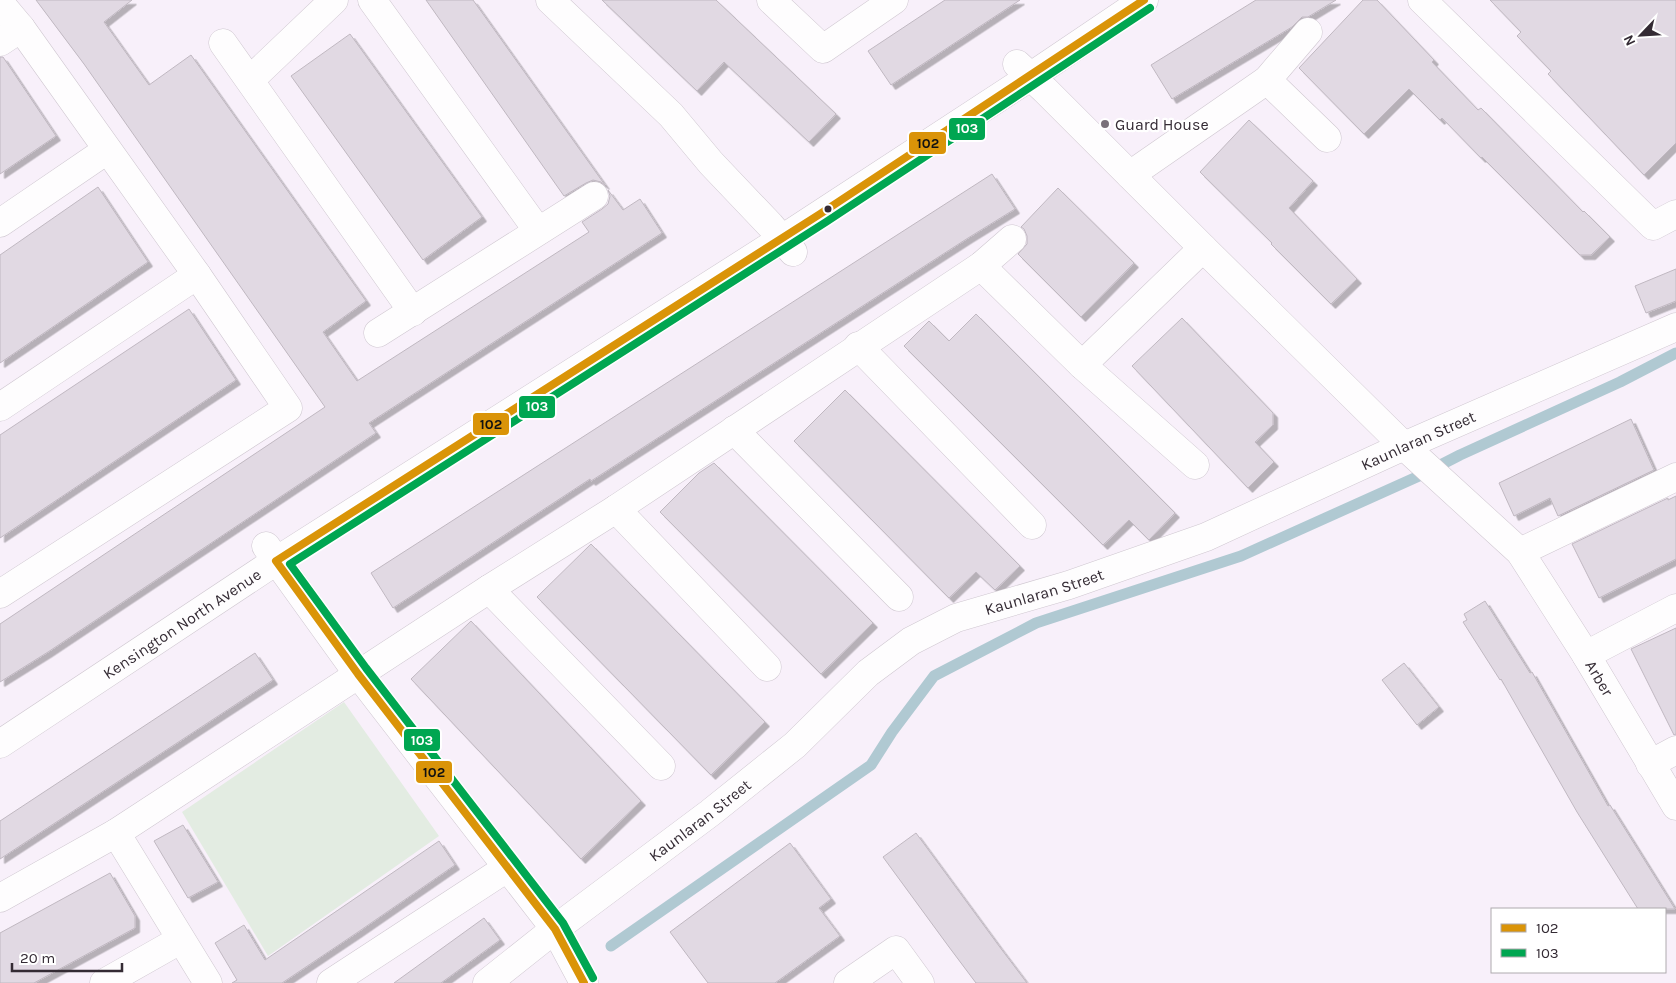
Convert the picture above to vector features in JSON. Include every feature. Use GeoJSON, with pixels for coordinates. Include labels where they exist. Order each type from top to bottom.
{"type":"FeatureCollection","features":[{"type":"Feature","properties":{"kind":"street"},"geometry":{"type":"LineString","coordinates":[[250,80],[334,0]]}},
{"type":"Feature","properties":{"kind":"street"},"geometry":{"type":"LineString","coordinates":[[372,0],[538,231]]}},
{"type":"Feature","properties":{"kind":"street"},"geometry":{"type":"LineString","coordinates":[[550,0],[671,115],[711,163],[788,246]]}},
{"type":"Feature","properties":{"kind":"street"},"geometry":{"type":"LineString","coordinates":[[771,0],[823,49],[894,0]]}},
{"type":"Feature","properties":{"kind":"street","name":"Kensington North Avenue"},"geometry":{"type":"LineString","coordinates":[[0,744],[271,553],[788,246],[1023,70],[1144,0]]}},
{"type":"Feature","properties":{"kind":"street"},"geometry":{"type":"LineString","coordinates":[[1422,0],[1653,226],[1676,214]]}},
{"type":"Feature","properties":{"kind":"street"},"geometry":{"type":"LineString","coordinates":[[0,3],[10,35],[107,150],[197,275],[288,408],[0,594]]}},
{"type":"Feature","properties":{"kind":"street"},"geometry":{"type":"LineString","coordinates":[[1130,175],[1267,80],[1308,32]]}},
{"type":"Feature","properties":{"kind":"street"},"geometry":{"type":"LineString","coordinates":[[223,43],[413,312]]}},
{"type":"Feature","properties":{"kind":"street","name":"Arber"},"geometry":{"type":"LineString","coordinates":[[1023,70],[1410,452],[1520,552],[1586,654],[1676,806]]}},
{"type":"Feature","properties":{"kind":"street"},"geometry":{"type":"LineString","coordinates":[[1267,80],[1326,138]]}},
{"type":"Feature","properties":{"kind":"street"},"geometry":{"type":"LineString","coordinates":[[0,223],[107,150]]}},
{"type":"Feature","properties":{"kind":"street"},"geometry":{"type":"LineString","coordinates":[[378,333],[594,196]]}},
{"type":"Feature","properties":{"kind":"street"},"geometry":{"type":"LineString","coordinates":[[0,898],[116,833],[489,589],[616,509],[858,346],[981,266],[1012,239]]}},
{"type":"Feature","properties":{"kind":"street"},"geometry":{"type":"LineString","coordinates":[[1082,365],[1203,248]]}},
{"type":"Feature","properties":{"kind":"street"},"geometry":{"type":"LineString","coordinates":[[981,266],[1082,365],[1195,465]]}},
{"type":"Feature","properties":{"kind":"street"},"geometry":{"type":"LineString","coordinates":[[0,407],[197,275]]}},
{"type":"Feature","properties":{"kind":"street","name":"Kaunlaran Street"},"geometry":{"type":"LineString","coordinates":[[487,983],[561,940],[710,813],[795,745],[868,673],[911,641],[956,618],[1069,586],[1206,538],[1410,452],[1676,327]]}},
{"type":"Feature","properties":{"kind":"street"},"geometry":{"type":"LineString","coordinates":[[858,346],[1032,526]]}},
{"type":"Feature","properties":{"kind":"street"},"geometry":{"type":"LineString","coordinates":[[734,430],[899,597]]}},
{"type":"Feature","properties":{"kind":"street"},"geometry":{"type":"LineString","coordinates":[[1520,552],[1676,477]]}},
{"type":"Feature","properties":{"kind":"street"},"geometry":{"type":"LineString","coordinates":[[616,509],[767,667]]}},
{"type":"Feature","properties":{"kind":"street"},"geometry":{"type":"LineString","coordinates":[[271,553],[358,674],[561,940],[584,983]]}},
{"type":"Feature","properties":{"kind":"street"},"geometry":{"type":"LineString","coordinates":[[489,589],[660,766]]}},
{"type":"Feature","properties":{"kind":"street"},"geometry":{"type":"LineString","coordinates":[[1586,654],[1676,608]]}},
{"type":"Feature","properties":{"kind":"street"},"geometry":{"type":"LineString","coordinates":[[1650,764],[1676,750]]}},
{"type":"Feature","properties":{"kind":"street"},"geometry":{"type":"LineString","coordinates":[[116,833],[208,983]]}},
{"type":"Feature","properties":{"kind":"street"},"geometry":{"type":"LineString","coordinates":[[331,983],[507,868]]}},
{"type":"Feature","properties":{"kind":"street"},"geometry":{"type":"LineString","coordinates":[[104,983],[180,940]]}},
{"type":"Feature","properties":{"kind":"street"},"geometry":{"type":"LineString","coordinates":[[848,983],[896,950],[920,983]]}},
{"type":"Feature","properties":{"kind":"shaded area"},"geometry":{"type":"Polygon","coordinates":[[[344,702],[439,836],[268,956],[182,812],[344,702]]]}},
{"type":"Feature","properties":{"kind":"building"},"geometry":{"type":"Polygon","coordinates":[[[36,0],[132,0],[104,22],[149,85],[191,55],[366,301],[323,332],[357,381],[589,232],[582,222],[608,204],[610,196],[608,190],[623,210],[640,199],[662,233],[369,423],[376,433],[0,682],[0,624],[325,407],[84,64],[36,0]]]}},
{"type":"Feature","properties":{"kind":"building"},"geometry":{"type":"Polygon","coordinates":[[[426,0],[473,0],[605,185],[593,180],[564,196],[426,0]]]}},
{"type":"Feature","properties":{"kind":"building"},"geometry":{"type":"Polygon","coordinates":[[[602,0],[716,0],[836,114],[809,142],[724,62],[697,91],[602,0]]]}},
{"type":"Feature","properties":{"kind":"building"},"geometry":{"type":"Polygon","coordinates":[[[945,0],[1020,0],[891,85],[868,51],[945,0]]]}},
{"type":"Feature","properties":{"kind":"building"},"geometry":{"type":"Polygon","coordinates":[[[1256,0],[1336,0],[1308,17],[1302,17],[1292,27],[1172,99],[1151,65],[1256,0]]]}},
{"type":"Feature","properties":{"kind":"building"},"geometry":{"type":"Polygon","coordinates":[[[1363,0],[1377,0],[1478,110],[1481,108],[1610,237],[1591,255],[1580,255],[1442,118],[1440,120],[1409,89],[1364,134],[1299,68],[1363,0]]]}},
{"type":"Feature","properties":{"kind":"building"},"geometry":{"type":"Polygon","coordinates":[[[1490,0],[1676,0],[1676,143],[1644,175],[1548,74],[1551,71],[1517,36],[1521,32],[1490,0]]]}},
{"type":"Feature","properties":{"kind":"building"},"geometry":{"type":"Polygon","coordinates":[[[350,34],[482,217],[423,260],[291,76],[350,34]]]}},
{"type":"Feature","properties":{"kind":"building"},"geometry":{"type":"Polygon","coordinates":[[[0,57],[3,57],[56,136],[0,174],[0,57]]]}},
{"type":"Feature","properties":{"kind":"building"},"geometry":{"type":"Polygon","coordinates":[[[1249,120],[1313,181],[1289,208],[1357,279],[1331,304],[1200,172],[1249,120]]]}},
{"type":"Feature","properties":{"kind":"building"},"geometry":{"type":"Polygon","coordinates":[[[992,174],[1015,209],[591,481],[590,479],[393,608],[371,573],[992,174]]]}},
{"type":"Feature","properties":{"kind":"building"},"geometry":{"type":"Polygon","coordinates":[[[98,187],[148,262],[0,363],[0,255],[98,187]]]}},
{"type":"Feature","properties":{"kind":"building"},"geometry":{"type":"Polygon","coordinates":[[[1058,188],[1134,263],[1081,317],[1018,254],[1027,244],[1027,236],[1021,227],[1058,188]]]}},
{"type":"Feature","properties":{"kind":"building"},"geometry":{"type":"Polygon","coordinates":[[[1676,269],[1676,301],[1646,313],[1635,286],[1676,269]]]}},
{"type":"Feature","properties":{"kind":"building"},"geometry":{"type":"Polygon","coordinates":[[[189,309],[236,380],[0,538],[0,435],[189,309]]]}},
{"type":"Feature","properties":{"kind":"building"},"geometry":{"type":"Polygon","coordinates":[[[976,314],[1175,513],[1149,540],[1129,520],[1103,545],[904,346],[929,321],[949,341],[976,314]]]}},
{"type":"Feature","properties":{"kind":"building"},"geometry":{"type":"Polygon","coordinates":[[[1182,318],[1273,413],[1273,425],[1255,442],[1274,462],[1248,488],[1132,366],[1182,318]]]}},
{"type":"Feature","properties":{"kind":"building"},"geometry":{"type":"Polygon","coordinates":[[[845,390],[1020,566],[995,590],[976,572],[949,598],[794,441],[845,390]]]}},
{"type":"Feature","properties":{"kind":"building"},"geometry":{"type":"Polygon","coordinates":[[[1631,419],[1654,470],[1558,516],[1550,498],[1514,516],[1499,483],[1631,419]]]}},
{"type":"Feature","properties":{"kind":"building"},"geometry":{"type":"Polygon","coordinates":[[[714,463],[873,623],[821,674],[660,512],[699,473],[714,463]]]}},
{"type":"Feature","properties":{"kind":"building"},"geometry":{"type":"Polygon","coordinates":[[[1676,496],[1676,559],[1599,598],[1572,544],[1668,498],[1668,500],[1676,496]]]}},
{"type":"Feature","properties":{"kind":"building"},"geometry":{"type":"Polygon","coordinates":[[[591,544],[765,722],[711,775],[537,597],[591,544]]]}},
{"type":"Feature","properties":{"kind":"building"},"geometry":{"type":"Polygon","coordinates":[[[1485,601],[1530,673],[1532,672],[1608,806],[1610,805],[1675,909],[1637,908],[1577,812],[1501,679],[1463,622],[1467,620],[1464,614],[1485,601]]]}},
{"type":"Feature","properties":{"kind":"building"},"geometry":{"type":"Polygon","coordinates":[[[471,621],[641,801],[581,859],[411,679],[471,621]]]}},
{"type":"Feature","properties":{"kind":"building"},"geometry":{"type":"Polygon","coordinates":[[[1676,628],[1676,734],[1674,735],[1631,649],[1676,628]]]}},
{"type":"Feature","properties":{"kind":"building"},"geometry":{"type":"Polygon","coordinates":[[[255,653],[273,680],[0,859],[0,821],[255,653]]]}},
{"type":"Feature","properties":{"kind":"building"},"geometry":{"type":"Polygon","coordinates":[[[1404,663],[1439,707],[1417,725],[1382,680],[1404,663]]]}},
{"type":"Feature","properties":{"kind":"building"},"geometry":{"type":"Polygon","coordinates":[[[183,825],[218,882],[188,898],[154,841],[183,825]]]}},
{"type":"Feature","properties":{"kind":"building"},"geometry":{"type":"Polygon","coordinates":[[[916,833],[1027,983],[976,983],[949,947],[883,857],[916,833]]]}},
{"type":"Feature","properties":{"kind":"building"},"geometry":{"type":"Polygon","coordinates":[[[439,841],[455,865],[358,932],[282,983],[232,983],[237,980],[215,943],[244,925],[265,960],[439,841]]]}},
{"type":"Feature","properties":{"kind":"building"},"geometry":{"type":"Polygon","coordinates":[[[790,843],[831,899],[819,908],[840,936],[775,983],[708,983],[670,932],[790,843]]]}},
{"type":"Feature","properties":{"kind":"building"},"geometry":{"type":"Polygon","coordinates":[[[110,873],[135,916],[135,928],[34,983],[0,983],[0,933],[110,873]]]}},
{"type":"Feature","properties":{"kind":"building"},"geometry":{"type":"Polygon","coordinates":[[[484,918],[500,940],[441,983],[394,983],[484,918]]]}},
{"type":"Feature","properties":{"kind":"waterway"},"geometry":{"type":"LineString","coordinates":[[611,946],[871,765],[892,732],[934,676],[1036,623],[1241,556],[1419,476],[1460,455],[1620,382],[1676,353]]}},
{"type":"Feature","properties":{"kind":"transit line","name":"102"},"geometry":{"type":"LineString","coordinates":[[584,983],[555,929],[358,674],[276,561],[820,214],[1144,0]]}},
{"type":"Feature","properties":{"kind":"transit line","name":"103"},"geometry":{"type":"LineString","coordinates":[[593,978],[563,923],[366,668],[290,564],[826,222],[1150,8]]}},
{"type":"Feature","properties":{"kind":"place","name":"Guard House"},"geometry":{"type":"Point","coordinates":[1105,124]}}]}
